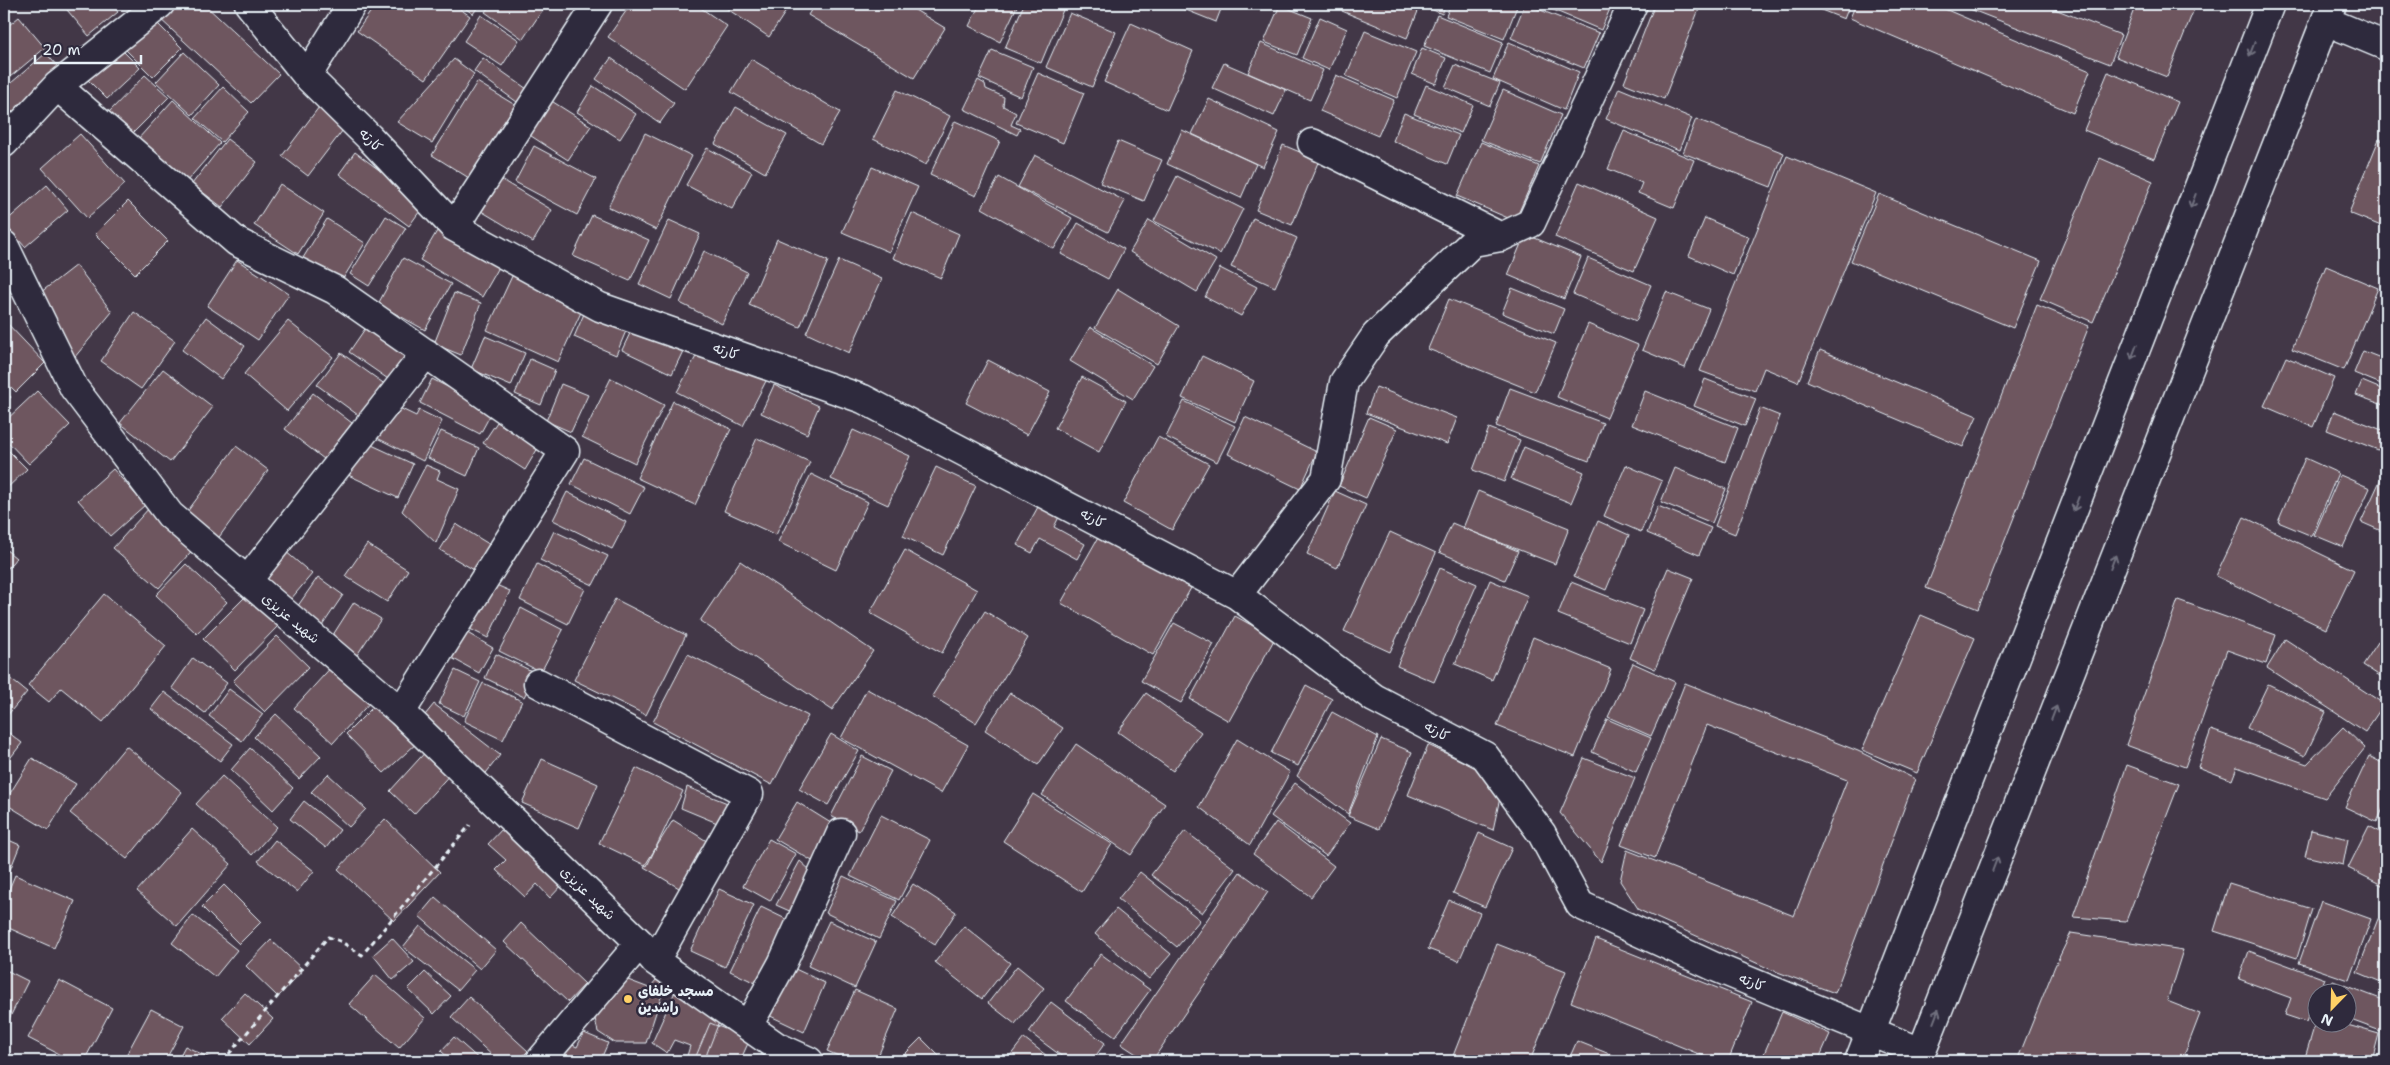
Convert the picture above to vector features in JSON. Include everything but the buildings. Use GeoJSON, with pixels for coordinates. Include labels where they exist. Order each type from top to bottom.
{"type":"FeatureCollection","features":[{"type":"Feature","properties":{"kind":"street"},"geometry":{"type":"LineString","coordinates":[[4,143],[57,86],[160,4]]}},
{"type":"Feature","properties":{"kind":"street","name":"کارته"},"geometry":{"type":"LineString","coordinates":[[249,4],[307,76],[369,137],[454,227],[600,307],[863,398],[1238,595],[1374,698],[1485,756],[1542,834],[1580,905],[1715,967],[1871,1031],[1920,1057]]}},
{"type":"Feature","properties":{"kind":"street"},"geometry":{"type":"LineString","coordinates":[[307,76],[352,4]]}},
{"type":"Feature","properties":{"kind":"street"},"geometry":{"type":"LineString","coordinates":[[454,227],[598,4]]}},
{"type":"Feature","properties":{"kind":"street"},"geometry":{"type":"LineString","coordinates":[[1238,595],[1326,479],[1344,382],[1376,335],[1473,242],[1502,237],[1531,223],[1633,4]]}},
{"type":"Feature","properties":{"kind":"street"},"geometry":{"type":"LineString","coordinates":[[1859,1061],[2270,4]]}},
{"type":"Feature","properties":{"kind":"street"},"geometry":{"type":"LineString","coordinates":[[1920,1057],[2329,13],[2386,46]]}},
{"type":"Feature","properties":{"kind":"street"},"geometry":{"type":"LineString","coordinates":[[57,86],[237,242],[335,290],[565,451],[401,712]]}},
{"type":"Feature","properties":{"kind":"street"},"geometry":{"type":"LineString","coordinates":[[1312,143],[1502,237]]}},
{"type":"Feature","properties":{"kind":"street","name":"شهید عزیزی"},"geometry":{"type":"LineString","coordinates":[[4,245],[74,388],[170,515],[401,712],[647,952],[776,1046],[809,1061]]}},
{"type":"Feature","properties":{"kind":"street"},"geometry":{"type":"LineString","coordinates":[[247,581],[426,353]]}},
{"type":"Feature","properties":{"kind":"street"},"geometry":{"type":"LineString","coordinates":[[538,683],[750,794],[647,952],[540,1061]]}},
{"type":"Feature","properties":{"kind":"street"},"geometry":{"type":"LineString","coordinates":[[748,1026],[782,964],[841,833]]}},
{"type":"Feature","properties":{"kind":"path"},"geometry":{"type":"LineString","coordinates":[[223,1061],[328,937],[340,941],[362,955],[491,799]]}},
{"type":"Feature","properties":{"kind":"place","name":"مسجد خلفای راشدین"},"geometry":{"type":"Point","coordinates":[628,999]}}]}
